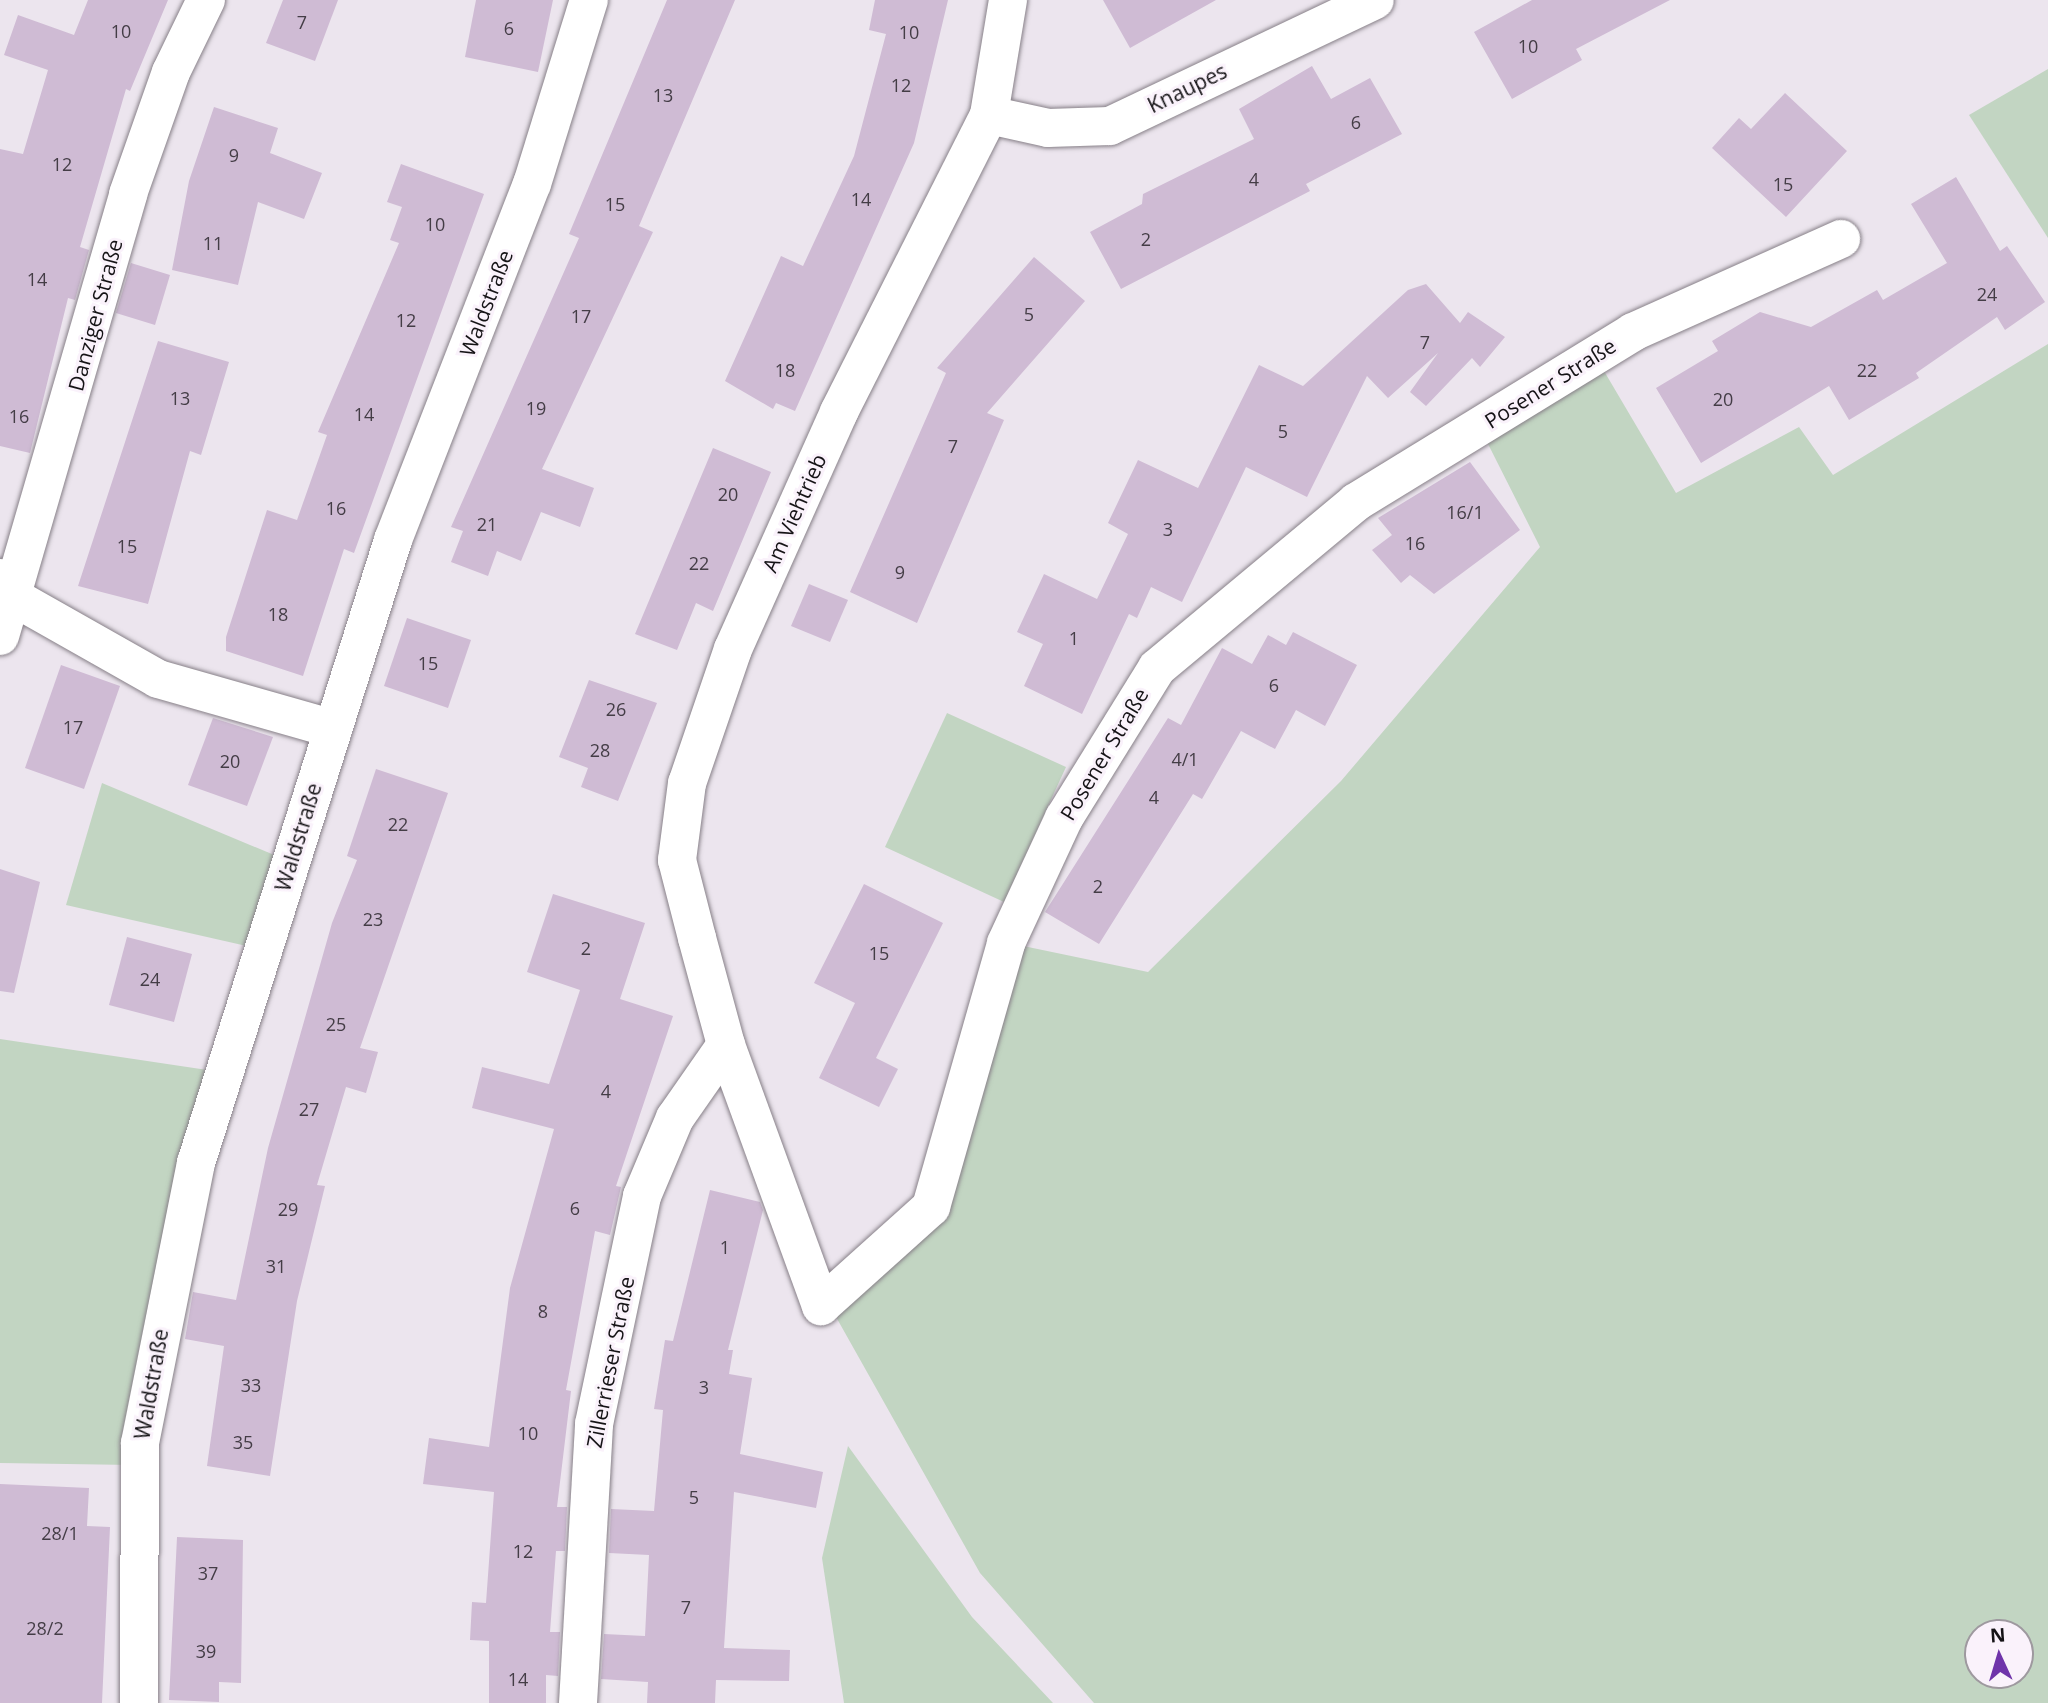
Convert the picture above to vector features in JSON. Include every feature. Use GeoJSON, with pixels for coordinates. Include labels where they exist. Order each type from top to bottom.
{"type":"FeatureCollection","features":[{"type":"Feature","properties":{"kind":"street","name":"Danziger Straße"},"geometry":{"type":"LineString","coordinates":[[0,636],[8,588],[128,194],[171,72],[206,0]]}},
{"type":"Feature","properties":{"kind":"street","name":"Waldstraße"},"geometry":{"type":"LineString","coordinates":[[139,1703],[140,1443],[160,1332],[196,1163],[393,540],[531,184],[589,0]]}},
{"type":"Feature","properties":{"kind":"street","name":"Am Viehtrieb"},"geometry":{"type":"LineString","coordinates":[[726,1045],[677,860],[687,783],[733,649],[839,412],[989,115],[1008,0]]}},
{"type":"Feature","properties":{"kind":"street","name":"Knaupes"},"geometry":{"type":"LineString","coordinates":[[989,115],[1048,128],[1110,126],[1376,0]]}},
{"type":"Feature","properties":{"kind":"street","name":"Posener Straße"},"geometry":{"type":"LineString","coordinates":[[726,1045],[821,1306],[931,1207],[1006,943],[1064,818],[1157,668],[1356,502],[1633,332],[1841,239]]}},
{"type":"Feature","properties":{"kind":"street"},"geometry":{"type":"LineString","coordinates":[[8,588],[158,679],[333,729]]}},
{"type":"Feature","properties":{"kind":"street","name":"Zillerrieser Straße"},"geometry":{"type":"LineString","coordinates":[[578,1703],[594,1424],[642,1196],[675,1118],[726,1045]]}},
{"type":"Feature","properties":{"kind":"green space"},"geometry":{"type":"Polygon","coordinates":[[[2048,69],[2048,238],[1969,115],[2048,69]]]}},
{"type":"Feature","properties":{"kind":"green space"},"geometry":{"type":"Polygon","coordinates":[[[2048,344],[2048,1703],[1094,1703],[980,1573],[831,1308],[938,1211],[1013,944],[1148,972],[1341,781],[1540,547],[1487,442],[1604,371],[1676,493],[1799,427],[1833,475],[2048,344]]]}},
{"type":"Feature","properties":{"kind":"green space"},"geometry":{"type":"Polygon","coordinates":[[[947,713],[1066,767],[1004,902],[885,847],[947,713]]]}},
{"type":"Feature","properties":{"kind":"green space"},"geometry":{"type":"Polygon","coordinates":[[[102,783],[279,857],[251,947],[66,905],[102,783]]]}},
{"type":"Feature","properties":{"kind":"green space"},"geometry":{"type":"Polygon","coordinates":[[[0,1039],[214,1071],[133,1465],[0,1463],[0,1039]]]}},
{"type":"Feature","properties":{"kind":"green space"},"geometry":{"type":"Polygon","coordinates":[[[848,1446],[972,1617],[1053,1703],[844,1703],[822,1558],[848,1446]]]}},
{"type":"Feature","properties":{"kind":"building"},"geometry":{"type":"Polygon","coordinates":[[[88,0],[168,0],[130,91],[126,89],[80,247],[89,250],[75,300],[68,298],[30,453],[0,446],[0,149],[23,154],[48,70],[4,55],[18,15],[74,35],[88,0]]]}},
{"type":"Feature","properties":{"kind":"building"},"geometry":{"type":"Polygon","coordinates":[[[283,0],[338,0],[315,61],[266,43],[283,0]]]}},
{"type":"Feature","properties":{"kind":"building"},"geometry":{"type":"Polygon","coordinates":[[[476,0],[553,0],[538,72],[465,57],[476,0]]]}},
{"type":"Feature","properties":{"kind":"building"},"geometry":{"type":"Polygon","coordinates":[[[667,0],[735,0],[639,226],[653,232],[542,469],[594,488],[580,527],[541,512],[521,561],[497,551],[488,576],[451,562],[463,531],[451,527],[579,238],[569,234],[667,0]]]}},
{"type":"Feature","properties":{"kind":"building"},"geometry":{"type":"Polygon","coordinates":[[[875,0],[948,0],[914,143],[795,411],[776,403],[773,409],[725,381],[781,256],[803,266],[854,156],[886,34],[869,30],[875,0]]]}},
{"type":"Feature","properties":{"kind":"building"},"geometry":{"type":"Polygon","coordinates":[[[1103,0],[1216,0],[1130,48],[1103,0]]]}},
{"type":"Feature","properties":{"kind":"building"},"geometry":{"type":"Polygon","coordinates":[[[1532,0],[1670,0],[1576,49],[1582,60],[1512,99],[1474,32],[1532,0]]]}},
{"type":"Feature","properties":{"kind":"building"},"geometry":{"type":"Polygon","coordinates":[[[1312,66],[1331,99],[1370,78],[1402,134],[1306,184],[1310,191],[1121,289],[1090,232],[1142,204],[1143,194],[1254,139],[1239,109],[1312,66]]]}},
{"type":"Feature","properties":{"kind":"building"},"geometry":{"type":"Polygon","coordinates":[[[1785,93],[1847,151],[1786,217],[1712,148],[1739,118],[1751,129],[1785,93]]]}},
{"type":"Feature","properties":{"kind":"building"},"geometry":{"type":"Polygon","coordinates":[[[214,107],[278,128],[270,153],[322,173],[304,219],[258,202],[238,285],[172,270],[189,181],[214,107]]]}},
{"type":"Feature","properties":{"kind":"building"},"geometry":{"type":"Polygon","coordinates":[[[401,164],[484,194],[354,553],[344,549],[303,676],[226,651],[226,637],[267,510],[297,520],[327,435],[318,432],[399,243],[390,240],[402,207],[387,202],[401,164]]]}},
{"type":"Feature","properties":{"kind":"building"},"geometry":{"type":"Polygon","coordinates":[[[1956,177],[2000,251],[2007,246],[2045,302],[2005,330],[1997,317],[1916,373],[1919,378],[1849,420],[1829,386],[1701,463],[1656,388],[1718,351],[1712,341],[1760,312],[1811,327],[1877,290],[1883,300],[1947,263],[1911,204],[1956,177]]]}},
{"type":"Feature","properties":{"kind":"building"},"geometry":{"type":"Polygon","coordinates":[[[1034,257],[1085,301],[987,413],[1004,420],[917,623],[850,592],[946,373],[937,368],[1034,257]]]}},
{"type":"Feature","properties":{"kind":"building"},"geometry":{"type":"Polygon","coordinates":[[[131,263],[170,275],[155,325],[116,313],[131,263]]]}},
{"type":"Feature","properties":{"kind":"building"},"geometry":{"type":"Polygon","coordinates":[[[1426,284],[1460,323],[1468,312],[1505,337],[1480,367],[1472,358],[1426,406],[1410,392],[1438,353],[1388,398],[1367,376],[1307,497],[1246,467],[1182,602],[1151,587],[1137,618],[1129,614],[1082,714],[1024,686],[1043,644],[1017,632],[1044,574],[1097,599],[1128,534],[1108,523],[1138,460],[1198,488],[1259,365],[1303,386],[1408,290],[1426,284]]]}},
{"type":"Feature","properties":{"kind":"building"},"geometry":{"type":"Polygon","coordinates":[[[158,341],[229,362],[201,455],[190,451],[148,604],[78,586],[158,341]]]}},
{"type":"Feature","properties":{"kind":"building"},"geometry":{"type":"Polygon","coordinates":[[[713,448],[771,472],[713,611],[696,603],[677,650],[635,634],[713,448]]]}},
{"type":"Feature","properties":{"kind":"building"},"geometry":{"type":"Polygon","coordinates":[[[1470,462],[1520,530],[1434,594],[1410,575],[1401,583],[1372,550],[1392,535],[1378,518],[1470,462]]]}},
{"type":"Feature","properties":{"kind":"building"},"geometry":{"type":"Polygon","coordinates":[[[809,584],[848,600],[830,642],[791,626],[809,584]]]}},
{"type":"Feature","properties":{"kind":"building"},"geometry":{"type":"Polygon","coordinates":[[[407,618],[471,640],[448,708],[384,686],[407,618]]]}},
{"type":"Feature","properties":{"kind":"building"},"geometry":{"type":"Polygon","coordinates":[[[1293,632],[1357,665],[1325,726],[1296,710],[1275,749],[1241,731],[1202,799],[1193,794],[1099,944],[1045,912],[1168,718],[1181,725],[1222,648],[1252,664],[1268,635],[1286,645],[1293,632]]]}},
{"type":"Feature","properties":{"kind":"building"},"geometry":{"type":"Polygon","coordinates":[[[61,665],[120,686],[84,789],[25,768],[61,665]]]}},
{"type":"Feature","properties":{"kind":"building"},"geometry":{"type":"Polygon","coordinates":[[[589,680],[657,703],[618,801],[581,787],[588,768],[559,757],[589,680]]]}},
{"type":"Feature","properties":{"kind":"building"},"geometry":{"type":"Polygon","coordinates":[[[213,718],[273,737],[247,806],[188,785],[213,718]]]}},
{"type":"Feature","properties":{"kind":"building"},"geometry":{"type":"Polygon","coordinates":[[[376,769],[448,793],[360,1048],[378,1052],[366,1093],[346,1087],[317,1185],[325,1186],[297,1301],[270,1476],[207,1466],[224,1346],[185,1339],[193,1292],[236,1300],[268,1148],[332,923],[357,860],[347,856],[376,769]]]}},
{"type":"Feature","properties":{"kind":"building"},"geometry":{"type":"Polygon","coordinates":[[[0,869],[40,882],[14,993],[0,991],[0,869]]]}},
{"type":"Feature","properties":{"kind":"building"},"geometry":{"type":"Polygon","coordinates":[[[864,884],[943,923],[876,1058],[898,1069],[879,1107],[819,1078],[855,1003],[814,983],[864,884]]]}},
{"type":"Feature","properties":{"kind":"building"},"geometry":{"type":"Polygon","coordinates":[[[553,894],[645,923],[620,999],[673,1016],[616,1186],[621,1187],[610,1235],[595,1231],[566,1390],[571,1391],[557,1507],[567,1507],[565,1551],[556,1551],[550,1632],[560,1632],[558,1676],[546,1675],[546,1703],[489,1703],[489,1641],[470,1640],[472,1602],[486,1603],[494,1492],[423,1484],[429,1438],[489,1447],[510,1288],[554,1129],[472,1108],[482,1067],[549,1084],[580,990],[527,972],[553,894]]]}},
{"type":"Feature","properties":{"kind":"building"},"geometry":{"type":"Polygon","coordinates":[[[127,937],[192,954],[174,1022],[109,1005],[127,937]]]}},
{"type":"Feature","properties":{"kind":"building"},"geometry":{"type":"Polygon","coordinates":[[[710,1190],[760,1202],[763,1210],[728,1350],[733,1350],[729,1374],[752,1378],[740,1454],[823,1472],[816,1508],[734,1492],[724,1648],[790,1650],[789,1681],[716,1680],[715,1703],[647,1703],[648,1682],[601,1679],[604,1634],[645,1636],[649,1555],[609,1553],[611,1509],[654,1511],[663,1410],[654,1409],[665,1340],[673,1341],[710,1190]]]}},
{"type":"Feature","properties":{"kind":"building"},"geometry":{"type":"Polygon","coordinates":[[[0,1484],[89,1488],[87,1526],[110,1527],[102,1703],[0,1703],[0,1484]]]}},
{"type":"Feature","properties":{"kind":"building"},"geometry":{"type":"Polygon","coordinates":[[[177,1537],[243,1540],[241,1683],[219,1682],[219,1702],[169,1700],[177,1537]]]}}]}
